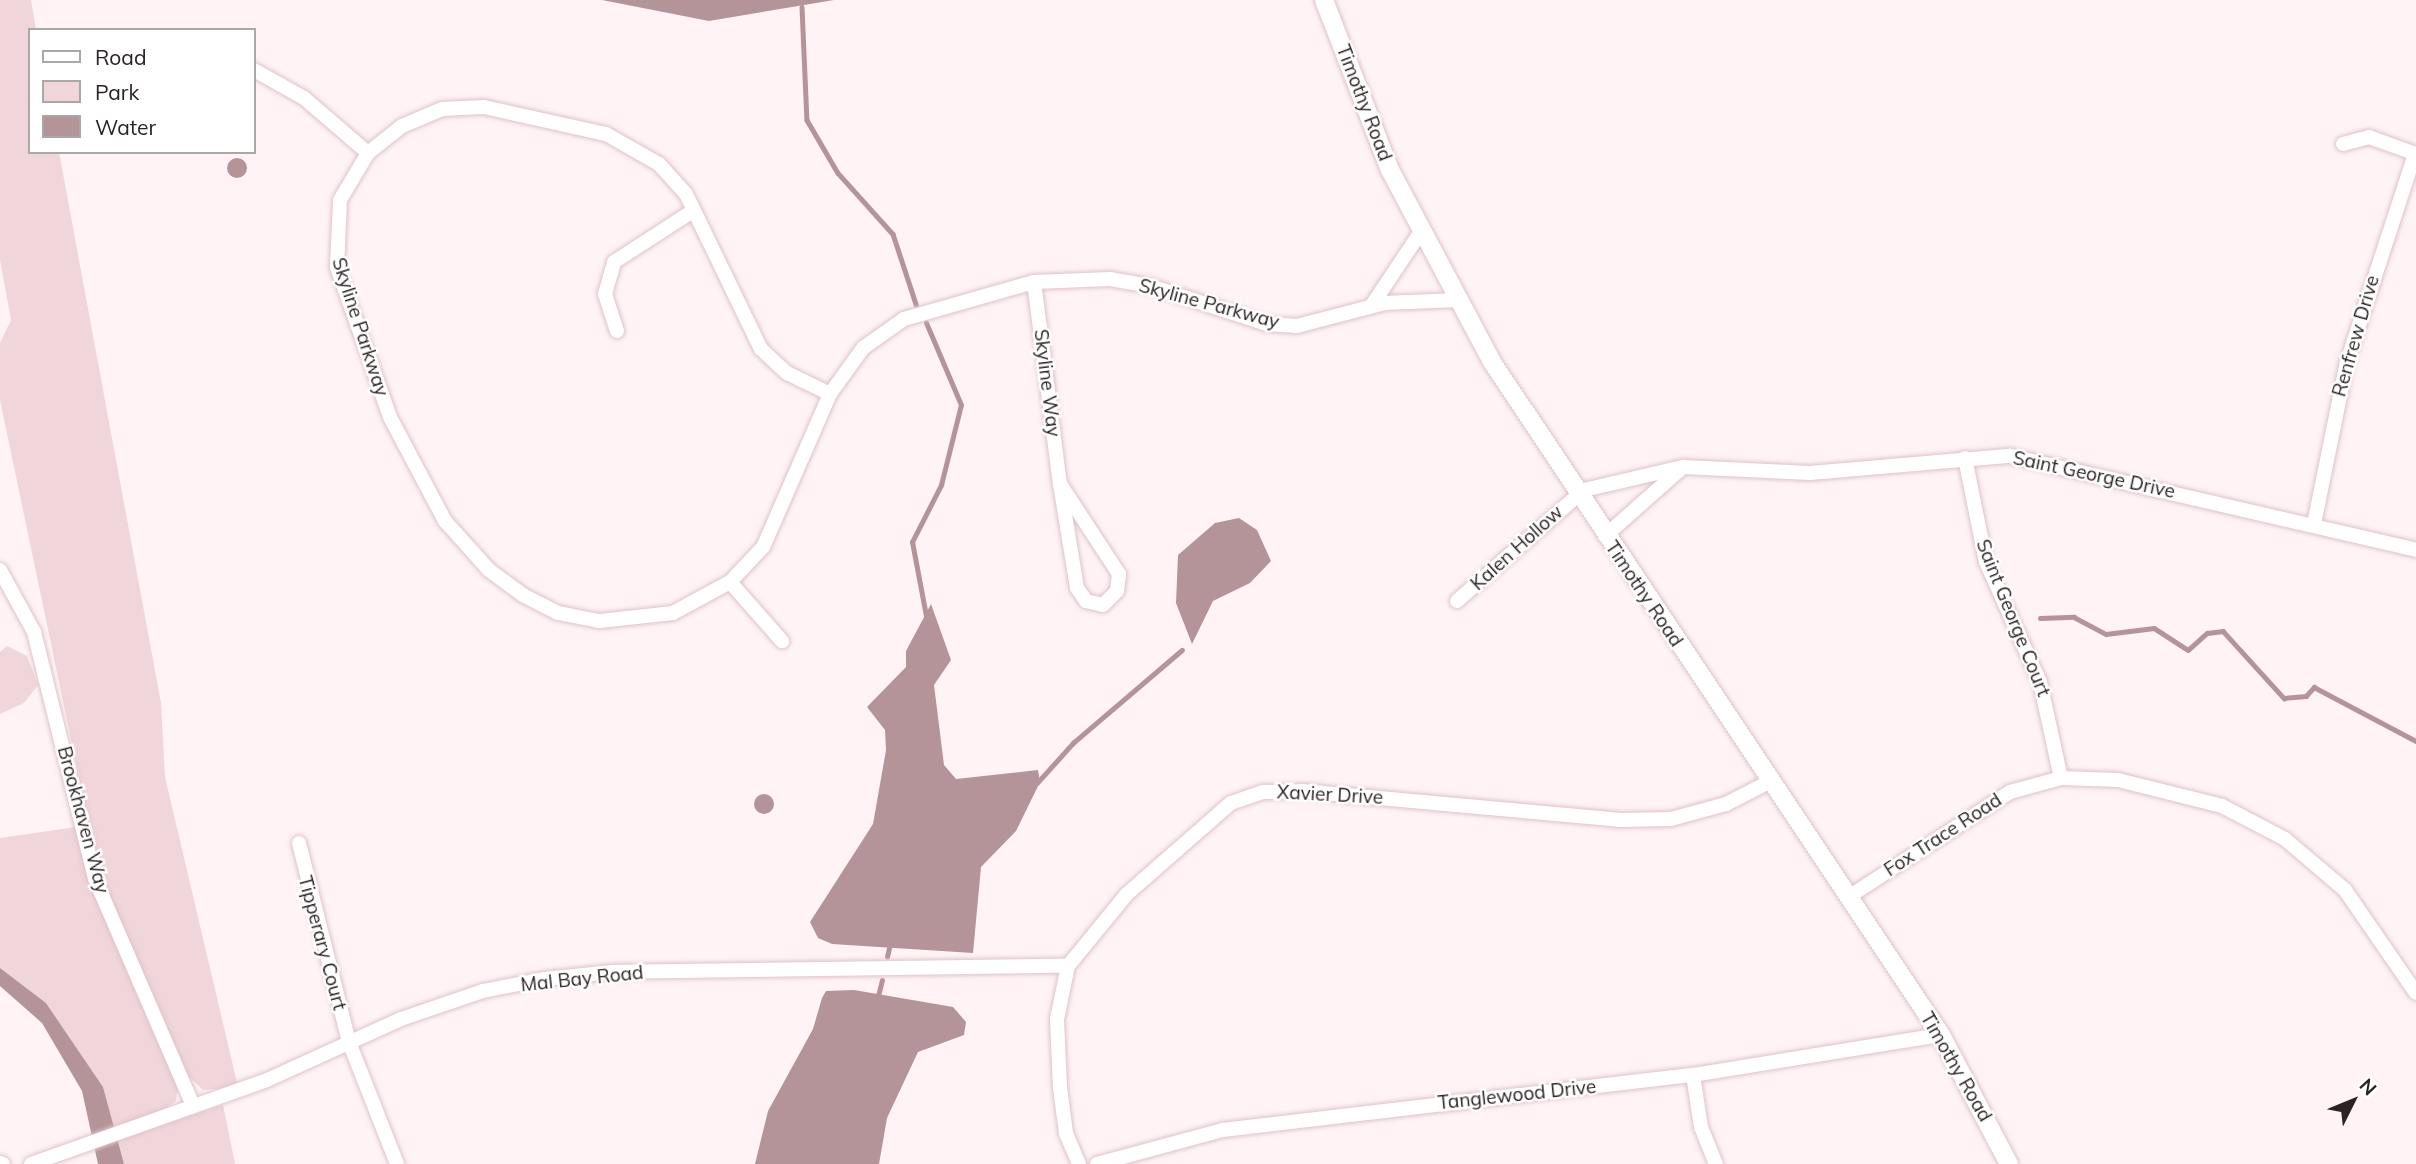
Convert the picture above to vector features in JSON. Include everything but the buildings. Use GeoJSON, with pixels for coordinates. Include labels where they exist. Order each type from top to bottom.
{"type":"FeatureCollection","features":[{"type":"Feature","properties":{"kind":"main road","name":"Timothy Road"},"geometry":{"type":"LineString","coordinates":[[1324,0],[1420,233],[1455,300],[1577,495],[1850,896],[1941,1035],[2009,1164]]}},
{"type":"Feature","properties":{"kind":"street"},"geometry":{"type":"LineString","coordinates":[[256,71],[304,98],[368,153]]}},
{"type":"Feature","properties":{"kind":"street","name":"Skyline Parkway"},"geometry":{"type":"LineString","coordinates":[[830,394],[787,373],[761,349],[694,210],[674,179],[624,141],[504,110],[443,109],[402,126],[368,153],[340,200],[337,267],[402,447],[445,521],[506,584],[577,618],[664,615],[730,582],[770,535],[830,394],[863,348],[904,319],[1034,282],[1110,279],[1150,286],[1267,324],[1297,326],[1372,305],[1455,300]]}},
{"type":"Feature","properties":{"kind":"street","name":"Renfrew Drive"},"geometry":{"type":"LineString","coordinates":[[2314,524],[2347,362],[2415,154],[2369,137],[2343,144]]}},
{"type":"Feature","properties":{"kind":"street"},"geometry":{"type":"LineString","coordinates":[[617,331],[605,295],[614,262],[694,210]]}},
{"type":"Feature","properties":{"kind":"street"},"geometry":{"type":"LineString","coordinates":[[1372,305],[1420,233]]}},
{"type":"Feature","properties":{"kind":"street","name":"Skyline Way"},"geometry":{"type":"LineString","coordinates":[[1034,282],[1060,484],[1077,588],[1086,601],[1103,605],[1117,592],[1119,574],[1060,484]]}},
{"type":"Feature","properties":{"kind":"street","name":"Saint George Drive"},"geometry":{"type":"LineString","coordinates":[[1577,495],[1683,467],[1810,473],[1965,458],[2040,461],[2416,550]]}},
{"type":"Feature","properties":{"kind":"street","name":"Saint George Court"},"geometry":{"type":"LineString","coordinates":[[1965,458],[1986,562],[2040,682],[2061,778]]}},
{"type":"Feature","properties":{"kind":"street"},"geometry":{"type":"LineString","coordinates":[[1605,536],[1683,467]]}},
{"type":"Feature","properties":{"kind":"street","name":"Kalen Hollow"},"geometry":{"type":"LineString","coordinates":[[1458,601],[1577,495]]}},
{"type":"Feature","properties":{"kind":"street","name":"Brookhaven Way"},"geometry":{"type":"LineString","coordinates":[[0,570],[34,632],[95,879],[193,1106]]}},
{"type":"Feature","properties":{"kind":"street"},"geometry":{"type":"LineString","coordinates":[[730,582],[782,641]]}},
{"type":"Feature","properties":{"kind":"street","name":"Fox Trace Road"},"geometry":{"type":"LineString","coordinates":[[1850,896],[1984,805],[2061,778],[2180,793],[2254,819],[2345,890],[2416,993]]}},
{"type":"Feature","properties":{"kind":"street","name":"Xavier Drive"},"geometry":{"type":"LineString","coordinates":[[1079,1164],[1066,1133],[1060,1088],[1057,1019],[1068,966],[1106,916],[1173,849],[1246,796],[1302,791],[1645,820],[1699,813],[1771,781]]}},
{"type":"Feature","properties":{"kind":"street","name":"Tipperary Court"},"geometry":{"type":"LineString","coordinates":[[299,843],[349,1042],[397,1164]]}},
{"type":"Feature","properties":{"kind":"street","name":"Mal Bay Road"},"geometry":{"type":"LineString","coordinates":[[31,1164],[193,1106],[483,991],[600,973],[1068,966]]}},
{"type":"Feature","properties":{"kind":"street","name":"Tanglewood Drive"},"geometry":{"type":"LineString","coordinates":[[1097,1164],[1223,1130],[1693,1075],[1941,1035]]}},
{"type":"Feature","properties":{"kind":"street"},"geometry":{"type":"LineString","coordinates":[[1693,1075],[1701,1127],[1716,1164]]}},
{"type":"Feature","properties":{"kind":"green space"},"geometry":{"type":"Polygon","coordinates":[[[0,0],[31,0],[36,28],[28,28],[28,154],[59,154],[161,703],[165,777],[238,1087],[203,1090],[188,1076],[103,880],[0,400],[0,343],[11,320],[0,260],[0,0]]]}},
{"type":"Feature","properties":{"kind":"green space"},"geometry":{"type":"Polygon","coordinates":[[[7,646],[27,656],[38,685],[24,703],[0,714],[0,652],[7,646]]]}},
{"type":"Feature","properties":{"kind":"green space"},"geometry":{"type":"Polygon","coordinates":[[[76,827],[178,1085],[176,1101],[114,1129],[103,1087],[46,1003],[0,968],[0,838],[76,827]]]}},
{"type":"Feature","properties":{"kind":"green space"},"geometry":{"type":"Polygon","coordinates":[[[223,1105],[235,1164],[124,1164],[116,1141],[223,1105]]]}},
{"type":"Feature","properties":{"kind":"water"},"geometry":{"type":"Polygon","coordinates":[[[602,0],[834,0],[709,21],[602,0]]]}},
{"type":"Feature","properties":{"kind":"water"},"geometry":{"type":"Polygon","coordinates":[[[237,158],[244,161],[247,168],[244,175],[237,178],[230,175],[227,168],[230,161],[237,158]]]}},
{"type":"Feature","properties":{"kind":"water"},"geometry":{"type":"Polygon","coordinates":[[[1239,518],[1257,530],[1271,561],[1250,583],[1213,601],[1192,644],[1176,603],[1178,555],[1215,523],[1239,518]]]}},
{"type":"Feature","properties":{"kind":"water"},"geometry":{"type":"Polygon","coordinates":[[[931,604],[951,660],[934,685],[944,765],[956,779],[1038,770],[1040,782],[1016,831],[981,867],[973,953],[832,944],[818,938],[810,922],[873,824],[886,750],[885,730],[867,707],[906,667],[906,651],[931,604]]]}},
{"type":"Feature","properties":{"kind":"water"},"geometry":{"type":"Polygon","coordinates":[[[760,794],[768,794],[774,804],[768,814],[760,814],[754,808],[754,800],[760,794]]]}},
{"type":"Feature","properties":{"kind":"water"},"geometry":{"type":"Polygon","coordinates":[[[0,968],[46,1003],[103,1087],[124,1164],[98,1164],[82,1091],[42,1023],[0,986],[0,968]]]}},
{"type":"Feature","properties":{"kind":"water"},"geometry":{"type":"Polygon","coordinates":[[[854,990],[953,1007],[966,1022],[964,1035],[918,1052],[887,1118],[879,1164],[755,1164],[768,1111],[813,1029],[822,998],[826,991],[854,990]]]}},
{"type":"Feature","properties":{"kind":"waterway"},"geometry":{"type":"LineString","coordinates":[[802,7],[807,120],[838,173],[893,234],[916,304]]}},
{"type":"Feature","properties":{"kind":"waterway"},"geometry":{"type":"LineString","coordinates":[[926,323],[961,405],[941,485],[912,542],[926,616]]}},
{"type":"Feature","properties":{"kind":"waterway"},"geometry":{"type":"LineString","coordinates":[[2040,618],[2074,617],[2106,634],[2154,628],[2188,650],[2207,633],[2223,631],[2284,698],[2306,696],[2314,687],[2416,741]]}},
{"type":"Feature","properties":{"kind":"waterway"},"geometry":{"type":"LineString","coordinates":[[1037,783],[1073,743],[1182,650]]}},
{"type":"Feature","properties":{"kind":"waterway"},"geometry":{"type":"LineString","coordinates":[[887,957],[890,944]]}},
{"type":"Feature","properties":{"kind":"waterway"},"geometry":{"type":"LineString","coordinates":[[878,996],[882,980]]}}]}
